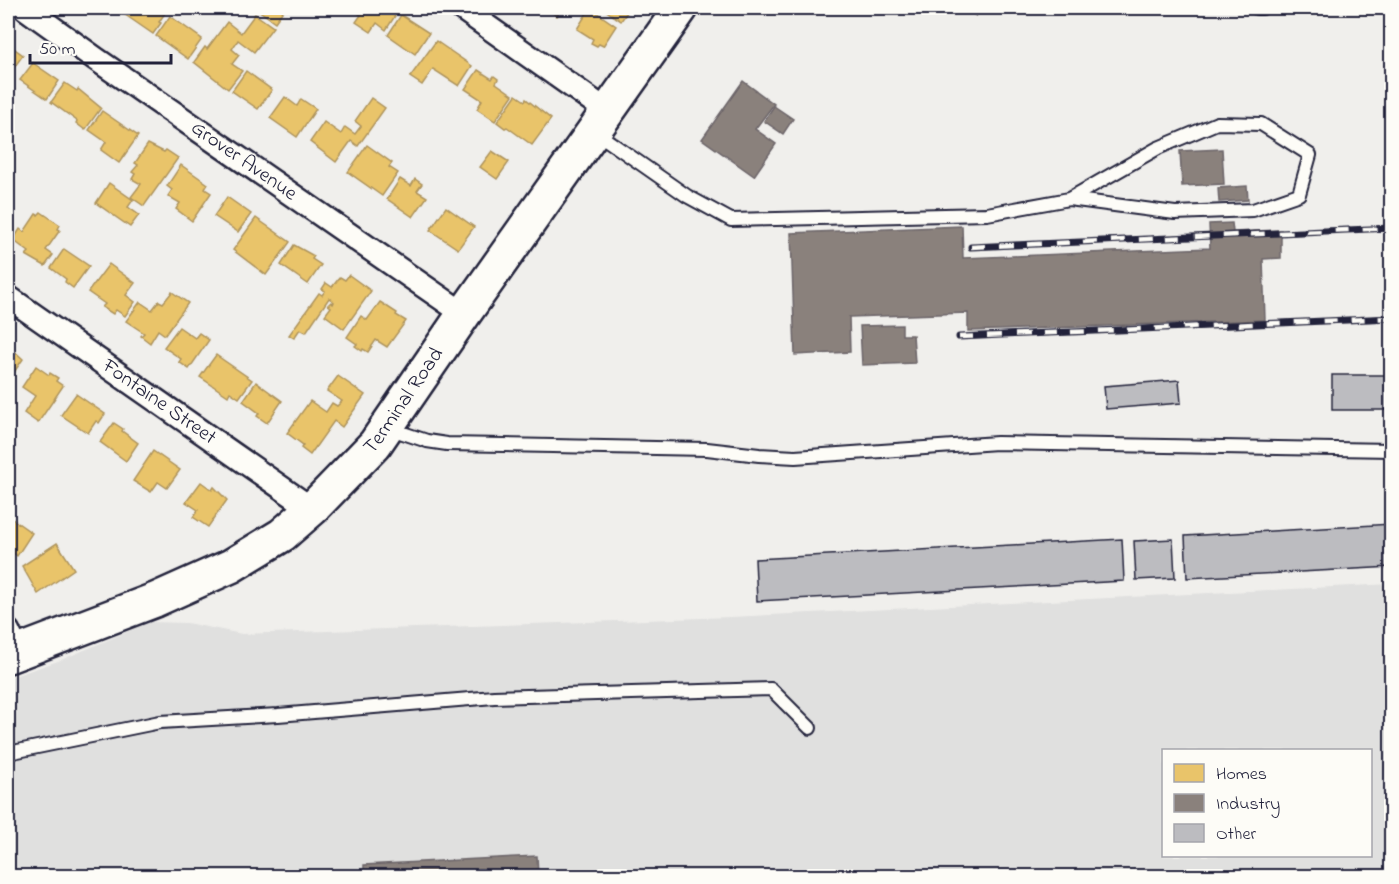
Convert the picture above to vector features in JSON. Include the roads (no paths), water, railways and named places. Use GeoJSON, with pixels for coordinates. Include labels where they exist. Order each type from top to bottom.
{"type":"FeatureCollection","features":[{"type":"Feature","properties":{"kind":"main road","name":"Terminal Road"},"geometry":{"type":"LineString","coordinates":[[11,646],[155,600],[231,566],[282,536],[312,509],[375,444],[600,120],[681,8]]}},
{"type":"Feature","properties":{"kind":"street","name":"Grover Avenue"},"geometry":{"type":"LineString","coordinates":[[24,8],[464,314]]}},
{"type":"Feature","properties":{"kind":"street"},"geometry":{"type":"LineString","coordinates":[[461,8],[600,120]]}},
{"type":"Feature","properties":{"kind":"street","name":"Fontaine Street"},"geometry":{"type":"LineString","coordinates":[[8,297],[312,509]]}},
{"type":"Feature","properties":{"kind":"lane"},"geometry":{"type":"LineString","coordinates":[[1257,8],[1262,8]]}},
{"type":"Feature","properties":{"kind":"lane"},"geometry":{"type":"LineString","coordinates":[[600,120],[687,196],[731,220],[987,214],[1069,199],[1174,213],[1252,210],[1299,194],[1310,155],[1261,124],[1217,123],[1158,148],[1069,199]]}},
{"type":"Feature","properties":{"kind":"lane"},"geometry":{"type":"LineString","coordinates":[[387,427],[427,441],[447,444],[707,448],[795,457],[997,443],[1392,450]]}},
{"type":"Feature","properties":{"kind":"lane"},"geometry":{"type":"LineString","coordinates":[[8,753],[160,722],[278,715],[494,697],[771,689],[810,728]]}},
{"type":"Feature","properties":{"kind":"railway"},"geometry":{"type":"LineString","coordinates":[[971,247],[1392,228]]}},
{"type":"Feature","properties":{"kind":"railway"},"geometry":{"type":"LineString","coordinates":[[959,337],[1392,318]]}}]}
